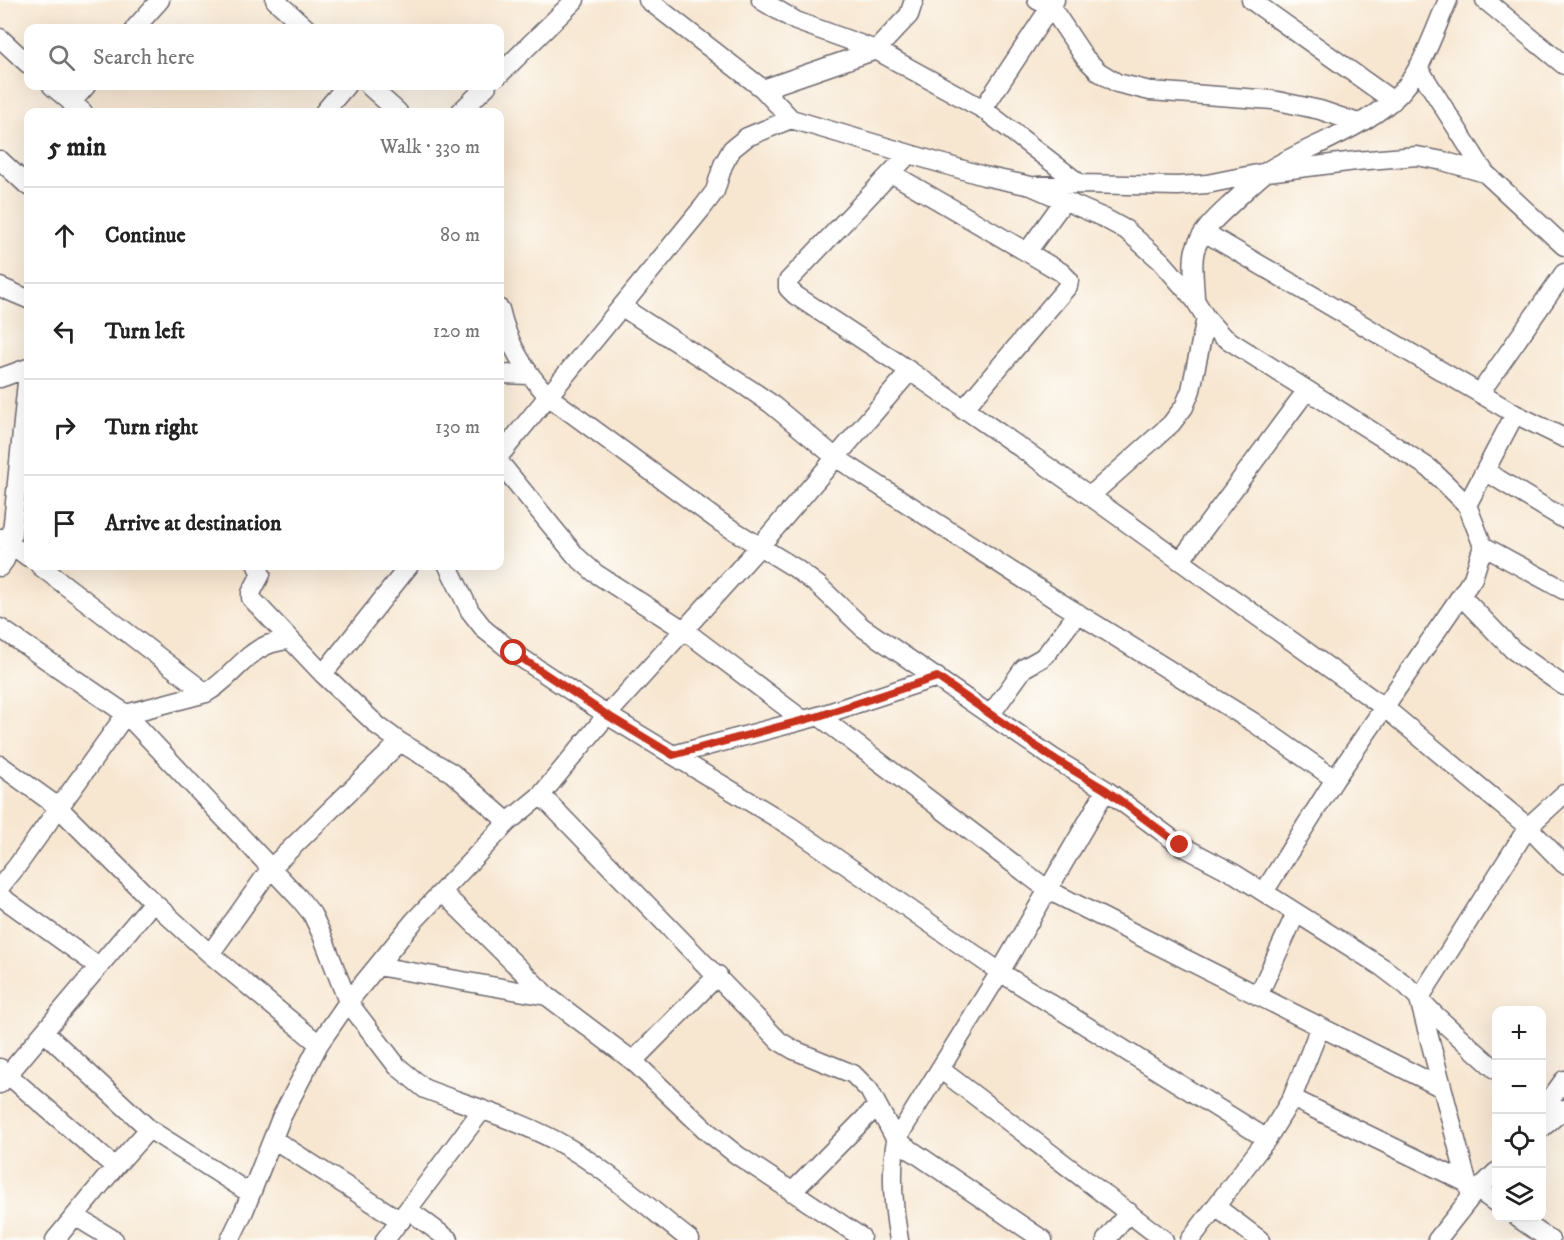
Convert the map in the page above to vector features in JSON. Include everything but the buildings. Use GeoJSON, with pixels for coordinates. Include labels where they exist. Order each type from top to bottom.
{"type":"FeatureCollection","features":[{"type":"Feature","properties":{"kind":"street"},"geometry":{"type":"LineString","coordinates":[[139,24],[160,0]]}},
{"type":"Feature","properties":{"kind":"street"},"geometry":{"type":"LineString","coordinates":[[275,0],[302,24]]}},
{"type":"Feature","properties":{"kind":"street"},"geometry":{"type":"LineString","coordinates":[[504,70],[574,0]]}},
{"type":"Feature","properties":{"kind":"street"},"geometry":{"type":"LineString","coordinates":[[648,0],[763,89],[791,119],[984,176],[1031,186],[1126,230],[1161,261],[1222,336],[1429,468],[1467,505],[1483,546],[1473,578],[1335,779],[1264,892]]}},
{"type":"Feature","properties":{"kind":"street"},"geometry":{"type":"LineString","coordinates":[[761,0],[796,21],[876,50],[983,109],[1080,184]]}},
{"type":"Feature","properties":{"kind":"street"},"geometry":{"type":"LineString","coordinates":[[763,89],[876,50],[909,15],[914,0]]}},
{"type":"Feature","properties":{"kind":"street"},"geometry":{"type":"LineString","coordinates":[[1251,0],[1393,101]]}},
{"type":"Feature","properties":{"kind":"street"},"geometry":{"type":"LineString","coordinates":[[1195,300],[1194,253],[1204,232],[1218,216],[1268,172],[1358,123],[1393,101],[1407,86],[1418,67],[1448,0]]}},
{"type":"Feature","properties":{"kind":"street"},"geometry":{"type":"LineString","coordinates":[[1485,0],[1564,65]]}},
{"type":"Feature","properties":{"kind":"street"},"geometry":{"type":"LineString","coordinates":[[983,109],[1048,2],[1085,58],[1099,72],[1117,83],[1150,92],[1273,100],[1320,110],[1358,123]]}},
{"type":"Feature","properties":{"kind":"street"},"geometry":{"type":"LineString","coordinates":[[0,38],[24,60]]}},
{"type":"Feature","properties":{"kind":"street"},"geometry":{"type":"LineString","coordinates":[[1418,67],[1485,173],[1564,246]]}},
{"type":"Feature","properties":{"kind":"street"},"geometry":{"type":"LineString","coordinates":[[57,90],[77,108],[84,90]]}},
{"type":"Feature","properties":{"kind":"street"},"geometry":{"type":"LineString","coordinates":[[327,108],[343,90]]}},
{"type":"Feature","properties":{"kind":"street"},"geometry":{"type":"LineString","coordinates":[[373,90],[394,108]]}},
{"type":"Feature","properties":{"kind":"street"},"geometry":{"type":"LineString","coordinates":[[464,108],[483,90]]}},
{"type":"Feature","properties":{"kind":"street"},"geometry":{"type":"LineString","coordinates":[[504,450],[703,207],[715,190],[723,165],[732,149],[747,137],[791,119]]}},
{"type":"Feature","properties":{"kind":"street"},"geometry":{"type":"LineString","coordinates":[[909,154],[788,281],[788,288],[1181,560],[1384,708],[1528,827],[1564,864]]}},
{"type":"Feature","properties":{"kind":"street"},"geometry":{"type":"LineString","coordinates":[[1031,186],[1207,184],[1268,172],[1356,160],[1418,156],[1485,173]]}},
{"type":"Feature","properties":{"kind":"street"},"geometry":{"type":"LineString","coordinates":[[0,160],[24,182]]}},
{"type":"Feature","properties":{"kind":"street"},"geometry":{"type":"LineString","coordinates":[[891,173],[1061,272],[1068,280],[1068,286],[963,410]]}},
{"type":"Feature","properties":{"kind":"street"},"geometry":{"type":"LineString","coordinates":[[1027,252],[1064,201]]}},
{"type":"Feature","properties":{"kind":"street"},"geometry":{"type":"LineString","coordinates":[[1204,232],[1515,414],[1564,438]]}},
{"type":"Feature","properties":{"kind":"street"},"geometry":{"type":"LineString","coordinates":[[1480,393],[1564,273]]}},
{"type":"Feature","properties":{"kind":"street"},"geometry":{"type":"LineString","coordinates":[[0,287],[24,297]]}},
{"type":"Feature","properties":{"kind":"street"},"geometry":{"type":"LineString","coordinates":[[622,307],[770,403],[835,457],[1078,614],[1253,722],[1335,779]]}},
{"type":"Feature","properties":{"kind":"street"},"geometry":{"type":"LineString","coordinates":[[1090,496],[1171,424],[1184,407],[1191,390],[1206,318]]}},
{"type":"Feature","properties":{"kind":"street"},"geometry":{"type":"LineString","coordinates":[[504,327],[515,353],[529,375],[548,396],[720,522],[795,568],[819,586],[862,627],[1053,758],[1106,790],[1180,845],[1235,874],[1382,967],[1407,986],[1492,1065]]}},
{"type":"Feature","properties":{"kind":"street"},"geometry":{"type":"LineString","coordinates":[[0,378],[24,369]]}},
{"type":"Feature","properties":{"kind":"street"},"geometry":{"type":"LineString","coordinates":[[230,1240],[273,1139],[319,1044],[348,1002],[414,921],[508,822],[541,795],[607,715],[760,546],[910,371]]}},
{"type":"Feature","properties":{"kind":"street"},"geometry":{"type":"LineString","coordinates":[[504,374],[529,375]]}},
{"type":"Feature","properties":{"kind":"street"},"geometry":{"type":"LineString","coordinates":[[1181,560],[1307,390]]}},
{"type":"Feature","properties":{"kind":"street"},"geometry":{"type":"LineString","coordinates":[[1467,505],[1515,414]]}},
{"type":"Feature","properties":{"kind":"street"},"geometry":{"type":"LineString","coordinates":[[0,567],[5,560],[24,423]]}},
{"type":"Feature","properties":{"kind":"street"},"geometry":{"type":"LineString","coordinates":[[504,468],[576,556],[617,589],[684,630],[811,718],[1047,890],[1442,1088]]}},
{"type":"Feature","properties":{"kind":"street"},"geometry":{"type":"LineString","coordinates":[[1485,471],[1564,519]]}},
{"type":"Feature","properties":{"kind":"street"},"geometry":{"type":"LineString","coordinates":[[6,540],[24,554]]}},
{"type":"Feature","properties":{"kind":"street"},"geometry":{"type":"LineString","coordinates":[[1483,546],[1564,590]]}},
{"type":"Feature","properties":{"kind":"street"},"geometry":{"type":"LineString","coordinates":[[45,570],[206,693]]}},
{"type":"Feature","properties":{"kind":"street"},"geometry":{"type":"LineString","coordinates":[[259,570],[261,574],[251,593],[251,598],[323,674],[378,726],[452,773],[508,822]]}},
{"type":"Feature","properties":{"kind":"street"},"geometry":{"type":"LineString","coordinates":[[323,674],[406,570]]}},
{"type":"Feature","properties":{"kind":"street"},"geometry":{"type":"LineString","coordinates":[[450,570],[470,611],[485,630],[514,653],[607,715],[790,826],[1000,972],[1268,1139]]}},
{"type":"Feature","properties":{"kind":"street"},"geometry":{"type":"LineString","coordinates":[[1461,596],[1513,650],[1564,686]]}},
{"type":"Feature","properties":{"kind":"street"},"geometry":{"type":"LineString","coordinates":[[992,714],[1024,668],[1048,652],[1078,614]]}},
{"type":"Feature","properties":{"kind":"street"},"geometry":{"type":"LineString","coordinates":[[0,628],[126,714],[271,868],[312,914],[348,1002],[409,1077],[424,1089],[539,1133],[568,1148],[589,1161],[690,1240]]}},
{"type":"Feature","properties":{"kind":"street"},"geometry":{"type":"LineString","coordinates":[[0,887],[126,714],[206,693],[218,687],[255,652],[267,645],[290,639]]}},
{"type":"Feature","properties":{"kind":"street"},"geometry":{"type":"LineString","coordinates":[[673,755],[811,718],[937,677]]}},
{"type":"Feature","properties":{"kind":"street"},"geometry":{"type":"LineString","coordinates":[[210,954],[271,868],[400,742]]}},
{"type":"Feature","properties":{"kind":"street"},"geometry":{"type":"LineString","coordinates":[[0,765],[58,807],[153,902],[210,954],[319,1044]]}},
{"type":"Feature","properties":{"kind":"street"},"geometry":{"type":"LineString","coordinates":[[899,1240],[892,1183],[892,1162],[896,1140],[1000,972],[1106,790]]}},
{"type":"Feature","properties":{"kind":"street"},"geometry":{"type":"LineString","coordinates":[[1472,1190],[1419,999],[1528,827],[1564,794]]}},
{"type":"Feature","properties":{"kind":"street"},"geometry":{"type":"LineString","coordinates":[[541,795],[780,1041],[794,1050],[853,1074],[869,1090],[876,1107],[896,1140],[1043,1240]]}},
{"type":"Feature","properties":{"kind":"street"},"geometry":{"type":"LineString","coordinates":[[442,892],[546,996],[633,1061],[716,1138],[737,1155],[861,1239]]}},
{"type":"Feature","properties":{"kind":"street"},"geometry":{"type":"LineString","coordinates":[[0,896],[99,967]]}},
{"type":"Feature","properties":{"kind":"street"},"geometry":{"type":"LineString","coordinates":[[115,1167],[3,1076],[44,1032],[153,902]]}},
{"type":"Feature","properties":{"kind":"street"},"geometry":{"type":"LineString","coordinates":[[1258,996],[1296,913]]}},
{"type":"Feature","properties":{"kind":"street"},"geometry":{"type":"LineString","coordinates":[[377,966],[546,996]]}},
{"type":"Feature","properties":{"kind":"street"},"geometry":{"type":"LineString","coordinates":[[633,1061],[718,975]]}},
{"type":"Feature","properties":{"kind":"street"},"geometry":{"type":"LineString","coordinates":[[1190,1240],[1268,1139],[1292,1098],[1320,1027]]}},
{"type":"Feature","properties":{"kind":"street"},"geometry":{"type":"LineString","coordinates":[[44,1032],[149,1129],[251,1194]]}},
{"type":"Feature","properties":{"kind":"street"},"geometry":{"type":"LineString","coordinates":[[940,1070],[1164,1240]]}},
{"type":"Feature","properties":{"kind":"street"},"geometry":{"type":"LineString","coordinates":[[1551,1116],[1564,1080]]}},
{"type":"Feature","properties":{"kind":"street"},"geometry":{"type":"LineString","coordinates":[[1292,1098],[1492,1200]]}},
{"type":"Feature","properties":{"kind":"street"},"geometry":{"type":"LineString","coordinates":[[792,1192],[876,1107]]}},
{"type":"Feature","properties":{"kind":"street"},"geometry":{"type":"LineString","coordinates":[[385,1240],[482,1110]]}},
{"type":"Feature","properties":{"kind":"street"},"geometry":{"type":"LineString","coordinates":[[56,1240],[149,1129]]}},
{"type":"Feature","properties":{"kind":"street"},"geometry":{"type":"LineString","coordinates":[[273,1139],[449,1240]]}},
{"type":"Feature","properties":{"kind":"street"},"geometry":{"type":"LineString","coordinates":[[1437,1240],[1472,1190],[1492,1176]]}},
{"type":"Feature","properties":{"kind":"street"},"geometry":{"type":"LineString","coordinates":[[1216,1207],[1260,1240]]}},
{"type":"Feature","properties":{"kind":"street"},"geometry":{"type":"LineString","coordinates":[[1106,1240],[1129,1212]]}},
{"type":"Feature","properties":{"kind":"street"},"geometry":{"type":"LineString","coordinates":[[75,1215],[114,1240]]}},
{"type":"Feature","properties":{"kind":"street"},"geometry":{"type":"LineString","coordinates":[[1524,1222],[1550,1240]]}},
{"type":"Feature","properties":{"kind":"route"},"geometry":{"type":"LineString","coordinates":[[514,653],[607,715],[673,755],[819,716],[937,677],[1053,758],[1106,790],[1180,845]]}}]}
